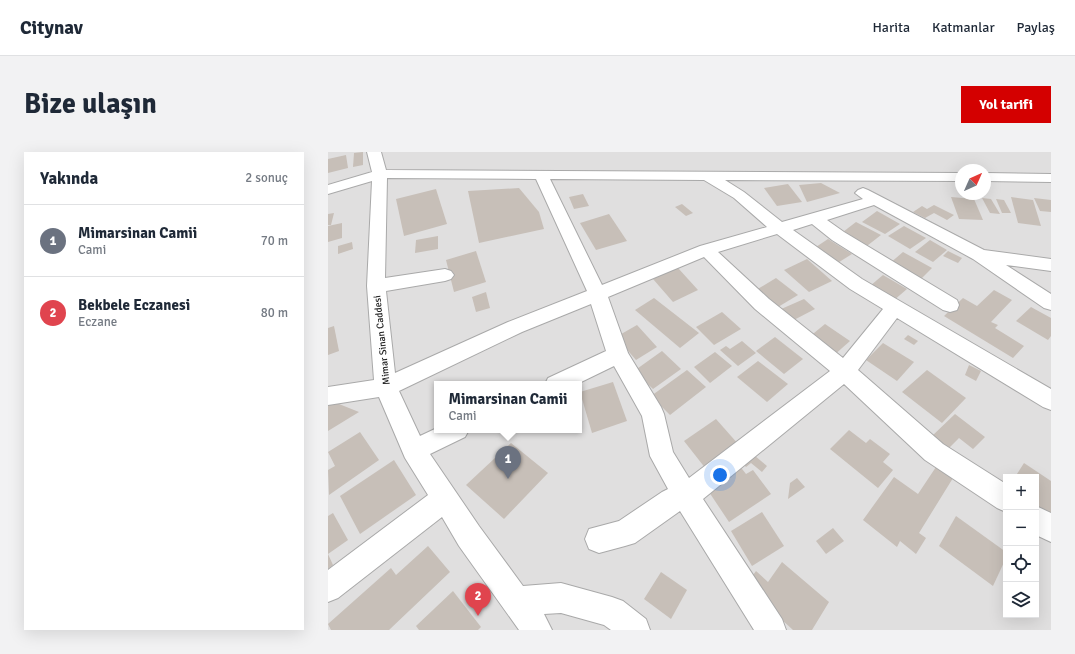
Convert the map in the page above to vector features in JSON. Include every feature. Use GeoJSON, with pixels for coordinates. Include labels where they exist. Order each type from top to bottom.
{"type":"FeatureCollection","features":[{"type":"Feature","properties":{"kind":"street","name":"Mimar Sinan Caddesi"},"geometry":{"type":"LineString","coordinates":[[374,152],[380,174],[376,286],[386,387],[414,450],[468,536],[537,630]]}},
{"type":"Feature","properties":{"kind":"street"},"geometry":{"type":"LineString","coordinates":[[329,190],[380,174],[955,177]]}},
{"type":"Feature","properties":{"kind":"street"},"geometry":{"type":"LineString","coordinates":[[541,175],[597,293],[618,355],[653,414],[662,456],[771,630]]}},
{"type":"Feature","properties":{"kind":"street"},"geometry":{"type":"LineString","coordinates":[[708,176],[739,195],[779,228],[856,284],[1051,400]]}},
{"type":"Feature","properties":{"kind":"street"},"geometry":{"type":"LineString","coordinates":[[739,195],[754,176]]}},
{"type":"Feature","properties":{"kind":"street"},"geometry":{"type":"LineString","coordinates":[[829,176],[979,255],[1051,303]]}},
{"type":"Feature","properties":{"kind":"street"},"geometry":{"type":"LineString","coordinates":[[876,200],[881,177]]}},
{"type":"Feature","properties":{"kind":"street"},"geometry":{"type":"LineString","coordinates":[[991,177],[1048,179]]}},
{"type":"Feature","properties":{"kind":"street"},"geometry":{"type":"LineString","coordinates":[[328,396],[386,387],[515,327],[706,250],[876,200]]}},
{"type":"Feature","properties":{"kind":"street"},"geometry":{"type":"LineString","coordinates":[[814,218],[838,236],[950,305]]}},
{"type":"Feature","properties":{"kind":"street"},"geometry":{"type":"LineString","coordinates":[[706,250],[762,304],[845,371],[934,452],[1003,497]]}},
{"type":"Feature","properties":{"kind":"street"},"geometry":{"type":"LineString","coordinates":[[979,255],[1051,265]]}},
{"type":"Feature","properties":{"kind":"street"},"geometry":{"type":"LineString","coordinates":[[376,286],[445,275]]}},
{"type":"Feature","properties":{"kind":"street"},"geometry":{"type":"LineString","coordinates":[[599,538],[625,533],[671,501],[686,496],[845,371],[895,307]]}},
{"type":"Feature","properties":{"kind":"street"},"geometry":{"type":"LineString","coordinates":[[562,381],[618,355]]}},
{"type":"Feature","properties":{"kind":"street"},"geometry":{"type":"LineString","coordinates":[[414,450],[451,433]]}},
{"type":"Feature","properties":{"kind":"street"},"geometry":{"type":"LineString","coordinates":[[328,588],[445,498]]}},
{"type":"Feature","properties":{"kind":"street"},"geometry":{"type":"LineString","coordinates":[[1039,521],[1051,529]]}},
{"type":"Feature","properties":{"kind":"street"},"geometry":{"type":"LineString","coordinates":[[516,602],[561,598],[612,612],[634,630]]}},
{"type":"Feature","properties":{"kind":"shaded area"},"geometry":{"type":"Polygon","coordinates":[[[328,152],[1051,152],[1051,630],[328,630],[328,152]]]}},
{"type":"Feature","properties":{"kind":"building"},"geometry":{"type":"Polygon","coordinates":[[[363,152],[363,165],[353,167],[354,153],[363,152]]]}},
{"type":"Feature","properties":{"kind":"building"},"geometry":{"type":"Polygon","coordinates":[[[346,155],[348,168],[328,173],[328,159],[346,155]]]}},
{"type":"Feature","properties":{"kind":"building"},"geometry":{"type":"Polygon","coordinates":[[[821,183],[840,193],[807,202],[799,185],[821,183]]]}},
{"type":"Feature","properties":{"kind":"building"},"geometry":{"type":"Polygon","coordinates":[[[788,184],[802,202],[777,206],[764,188],[788,184]]]}},
{"type":"Feature","properties":{"kind":"building"},"geometry":{"type":"Polygon","coordinates":[[[519,188],[539,212],[544,229],[479,243],[468,191],[519,188]]]}},
{"type":"Feature","properties":{"kind":"building"},"geometry":{"type":"Polygon","coordinates":[[[436,189],[447,224],[404,236],[396,199],[436,189]]]}},
{"type":"Feature","properties":{"kind":"building"},"geometry":{"type":"Polygon","coordinates":[[[583,194],[589,206],[574,209],[569,197],[583,194]]]}},
{"type":"Feature","properties":{"kind":"building"},"geometry":{"type":"Polygon","coordinates":[[[951,197],[955,197],[955,200],[974,200],[983,220],[959,219],[951,197]]]}},
{"type":"Feature","properties":{"kind":"building"},"geometry":{"type":"Polygon","coordinates":[[[1011,197],[1033,200],[1041,226],[1018,223],[1011,197]]]}},
{"type":"Feature","properties":{"kind":"building"},"geometry":{"type":"Polygon","coordinates":[[[1034,198],[1051,200],[1051,212],[1040,211],[1034,198]]]}},
{"type":"Feature","properties":{"kind":"building"},"geometry":{"type":"Polygon","coordinates":[[[991,199],[1000,214],[990,213],[983,200],[991,199]]]}},
{"type":"Feature","properties":{"kind":"building"},"geometry":{"type":"Polygon","coordinates":[[[996,199],[1004,200],[1011,213],[1002,213],[996,199]]]}},
{"type":"Feature","properties":{"kind":"building"},"geometry":{"type":"Polygon","coordinates":[[[682,204],[693,213],[686,216],[675,207],[682,204]]]}},
{"type":"Feature","properties":{"kind":"building"},"geometry":{"type":"Polygon","coordinates":[[[934,205],[954,215],[947,220],[934,213],[925,218],[913,212],[922,206],[927,209],[934,205]]]}},
{"type":"Feature","properties":{"kind":"building"},"geometry":{"type":"Polygon","coordinates":[[[877,211],[900,224],[885,234],[862,222],[877,211]]]}},
{"type":"Feature","properties":{"kind":"building"},"geometry":{"type":"Polygon","coordinates":[[[334,213],[331,225],[328,225],[328,214],[334,213]]]}},
{"type":"Feature","properties":{"kind":"building"},"geometry":{"type":"Polygon","coordinates":[[[609,214],[627,241],[596,250],[580,223],[609,214]]]}},
{"type":"Feature","properties":{"kind":"building"},"geometry":{"type":"Polygon","coordinates":[[[856,222],[881,235],[863,249],[839,235],[856,222]]]}},
{"type":"Feature","properties":{"kind":"building"},"geometry":{"type":"Polygon","coordinates":[[[342,223],[342,238],[328,242],[328,226],[342,223]]]}},
{"type":"Feature","properties":{"kind":"building"},"geometry":{"type":"Polygon","coordinates":[[[904,226],[926,238],[910,249],[888,236],[904,226]]]}},
{"type":"Feature","properties":{"kind":"building"},"geometry":{"type":"Polygon","coordinates":[[[438,236],[438,249],[415,253],[416,240],[438,236]]]}},
{"type":"Feature","properties":{"kind":"building"},"geometry":{"type":"Polygon","coordinates":[[[828,239],[852,254],[836,264],[813,249],[828,239]]]}},
{"type":"Feature","properties":{"kind":"building"},"geometry":{"type":"Polygon","coordinates":[[[930,240],[947,250],[933,262],[915,252],[930,240]]]}},
{"type":"Feature","properties":{"kind":"building"},"geometry":{"type":"Polygon","coordinates":[[[352,242],[353,249],[338,254],[338,246],[352,242]]]}},
{"type":"Feature","properties":{"kind":"building"},"geometry":{"type":"Polygon","coordinates":[[[476,251],[486,282],[454,292],[446,260],[476,251]]]}},
{"type":"Feature","properties":{"kind":"building"},"geometry":{"type":"Polygon","coordinates":[[[948,251],[962,258],[958,263],[943,256],[948,251]]]}},
{"type":"Feature","properties":{"kind":"building"},"geometry":{"type":"Polygon","coordinates":[[[903,252],[932,268],[919,281],[889,264],[903,252]]]}},
{"type":"Feature","properties":{"kind":"building"},"geometry":{"type":"Polygon","coordinates":[[[807,259],[832,281],[809,292],[784,270],[807,259]]]}},
{"type":"Feature","properties":{"kind":"building"},"geometry":{"type":"Polygon","coordinates":[[[678,268],[698,290],[673,302],[653,279],[678,268]]]}},
{"type":"Feature","properties":{"kind":"building"},"geometry":{"type":"Polygon","coordinates":[[[883,275],[907,289],[893,301],[870,286],[883,275]]]}},
{"type":"Feature","properties":{"kind":"building"},"geometry":{"type":"Polygon","coordinates":[[[776,278],[798,295],[778,307],[756,290],[776,278]]]}},
{"type":"Feature","properties":{"kind":"building"},"geometry":{"type":"Polygon","coordinates":[[[994,290],[1012,300],[991,322],[998,325],[995,328],[1024,346],[1013,358],[944,316],[963,298],[977,306],[994,290]]]}},
{"type":"Feature","properties":{"kind":"building"},"geometry":{"type":"Polygon","coordinates":[[[486,292],[490,308],[476,312],[472,297],[486,292]]]}},
{"type":"Feature","properties":{"kind":"building"},"geometry":{"type":"Polygon","coordinates":[[[654,298],[699,333],[680,348],[635,310],[654,298]]]}},
{"type":"Feature","properties":{"kind":"building"},"geometry":{"type":"Polygon","coordinates":[[[804,299],[815,309],[790,322],[779,310],[804,299]]]}},
{"type":"Feature","properties":{"kind":"building"},"geometry":{"type":"Polygon","coordinates":[[[1031,307],[1051,318],[1051,336],[1048,340],[1016,321],[1031,307]]]}},
{"type":"Feature","properties":{"kind":"building"},"geometry":{"type":"Polygon","coordinates":[[[722,312],[741,329],[714,345],[696,327],[722,312]]]}},
{"type":"Feature","properties":{"kind":"building"},"geometry":{"type":"Polygon","coordinates":[[[825,324],[850,341],[833,356],[808,338],[825,324]]]}},
{"type":"Feature","properties":{"kind":"building"},"geometry":{"type":"Polygon","coordinates":[[[637,325],[657,347],[636,360],[616,337],[637,325]]]}},
{"type":"Feature","properties":{"kind":"building"},"geometry":{"type":"Polygon","coordinates":[[[334,326],[339,351],[328,355],[328,328],[334,326]]]}},
{"type":"Feature","properties":{"kind":"building"},"geometry":{"type":"Polygon","coordinates":[[[908,335],[918,341],[914,345],[904,339],[908,335]]]}},
{"type":"Feature","properties":{"kind":"building"},"geometry":{"type":"Polygon","coordinates":[[[775,337],[803,359],[784,374],[756,351],[775,337]]]}},
{"type":"Feature","properties":{"kind":"building"},"geometry":{"type":"Polygon","coordinates":[[[742,341],[756,353],[738,366],[720,350],[726,346],[730,349],[742,341]]]}},
{"type":"Feature","properties":{"kind":"building"},"geometry":{"type":"Polygon","coordinates":[[[883,343],[914,362],[897,381],[866,360],[883,343]]]}},
{"type":"Feature","properties":{"kind":"building"},"geometry":{"type":"Polygon","coordinates":[[[662,351],[681,369],[653,389],[634,371],[662,351]]]}},
{"type":"Feature","properties":{"kind":"building"},"geometry":{"type":"Polygon","coordinates":[[[715,352],[732,366],[710,383],[694,367],[715,352]]]}},
{"type":"Feature","properties":{"kind":"building"},"geometry":{"type":"Polygon","coordinates":[[[758,361],[788,384],[767,402],[737,377],[758,361]]]}},
{"type":"Feature","properties":{"kind":"building"},"geometry":{"type":"Polygon","coordinates":[[[969,365],[981,371],[976,381],[965,375],[969,365]]]}},
{"type":"Feature","properties":{"kind":"building"},"geometry":{"type":"Polygon","coordinates":[[[687,370],[706,387],[670,415],[651,396],[687,370]]]}},
{"type":"Feature","properties":{"kind":"building"},"geometry":{"type":"Polygon","coordinates":[[[927,370],[966,398],[942,423],[902,392],[927,370]]]}},
{"type":"Feature","properties":{"kind":"building"},"geometry":{"type":"Polygon","coordinates":[[[613,382],[627,421],[592,433],[582,399],[582,391],[613,382]]]}},
{"type":"Feature","properties":{"kind":"building"},"geometry":{"type":"Polygon","coordinates":[[[334,402],[359,412],[328,431],[328,405],[334,402]]]}},
{"type":"Feature","properties":{"kind":"building"},"geometry":{"type":"Polygon","coordinates":[[[955,414],[985,437],[973,449],[959,438],[947,450],[931,437],[955,414]]]}},
{"type":"Feature","properties":{"kind":"building"},"geometry":{"type":"Polygon","coordinates":[[[716,419],[739,445],[706,469],[684,441],[716,419]]]}},
{"type":"Feature","properties":{"kind":"building"},"geometry":{"type":"Polygon","coordinates":[[[849,430],[866,443],[870,439],[890,454],[883,462],[893,470],[878,488],[830,449],[849,430]]]}},
{"type":"Feature","properties":{"kind":"building"},"geometry":{"type":"Polygon","coordinates":[[[360,432],[379,460],[329,495],[328,470],[335,466],[328,452],[360,432]]]}},
{"type":"Feature","properties":{"kind":"building"},"geometry":{"type":"Polygon","coordinates":[[[511,443],[548,473],[504,519],[466,485],[511,443]]]}},
{"type":"Feature","properties":{"kind":"building"},"geometry":{"type":"Polygon","coordinates":[[[748,450],[767,466],[762,472],[751,463],[746,467],[738,459],[748,450]]]}},
{"type":"Feature","properties":{"kind":"building"},"geometry":{"type":"Polygon","coordinates":[[[394,460],[416,495],[360,534],[340,496],[394,460]]]}},
{"type":"Feature","properties":{"kind":"building"},"geometry":{"type":"Polygon","coordinates":[[[1024,463],[1051,481],[1051,524],[1039,516],[1039,474],[1017,474],[1024,463]]]}},
{"type":"Feature","properties":{"kind":"building"},"geometry":{"type":"Polygon","coordinates":[[[739,465],[746,474],[753,470],[771,494],[729,522],[705,486],[739,465]]]}},
{"type":"Feature","properties":{"kind":"building"},"geometry":{"type":"Polygon","coordinates":[[[936,467],[953,478],[919,533],[926,538],[916,554],[900,541],[897,547],[863,520],[894,477],[918,494],[936,467]]]}},
{"type":"Feature","properties":{"kind":"building"},"geometry":{"type":"Polygon","coordinates":[[[797,478],[805,487],[788,499],[790,483],[797,478]]]}},
{"type":"Feature","properties":{"kind":"building"},"geometry":{"type":"Polygon","coordinates":[[[762,512],[784,546],[752,566],[731,531],[762,512]]]}},
{"type":"Feature","properties":{"kind":"building"},"geometry":{"type":"Polygon","coordinates":[[[333,513],[348,540],[328,554],[328,516],[333,513]]]}},
{"type":"Feature","properties":{"kind":"building"},"geometry":{"type":"Polygon","coordinates":[[[956,516],[1003,550],[1003,564],[993,586],[939,546],[956,516]]]}},
{"type":"Feature","properties":{"kind":"building"},"geometry":{"type":"Polygon","coordinates":[[[833,528],[844,541],[826,554],[816,541],[833,528]]]}},
{"type":"Feature","properties":{"kind":"building"},"geometry":{"type":"Polygon","coordinates":[[[428,546],[450,572],[389,630],[331,630],[328,624],[391,568],[396,575],[428,546]]]}},
{"type":"Feature","properties":{"kind":"building"},"geometry":{"type":"Polygon","coordinates":[[[328,554],[333,565],[328,569],[328,554]]]}},
{"type":"Feature","properties":{"kind":"building"},"geometry":{"type":"Polygon","coordinates":[[[782,562],[829,602],[812,630],[793,630],[745,586],[756,571],[768,582],[782,562]]]}},
{"type":"Feature","properties":{"kind":"building"},"geometry":{"type":"Polygon","coordinates":[[[661,572],[687,590],[671,619],[644,599],[661,572]]]}},
{"type":"Feature","properties":{"kind":"building"},"geometry":{"type":"Polygon","coordinates":[[[453,591],[481,627],[478,630],[419,630],[416,626],[453,591]]]}},
{"type":"Feature","properties":{"kind":"place","name":"Mimarsinan Camii"},"geometry":{"type":"Point","coordinates":[508,479]}},
{"type":"Feature","properties":{"kind":"place","name":"Bekbele Eczanesi"},"geometry":{"type":"Point","coordinates":[478,616]}}]}
